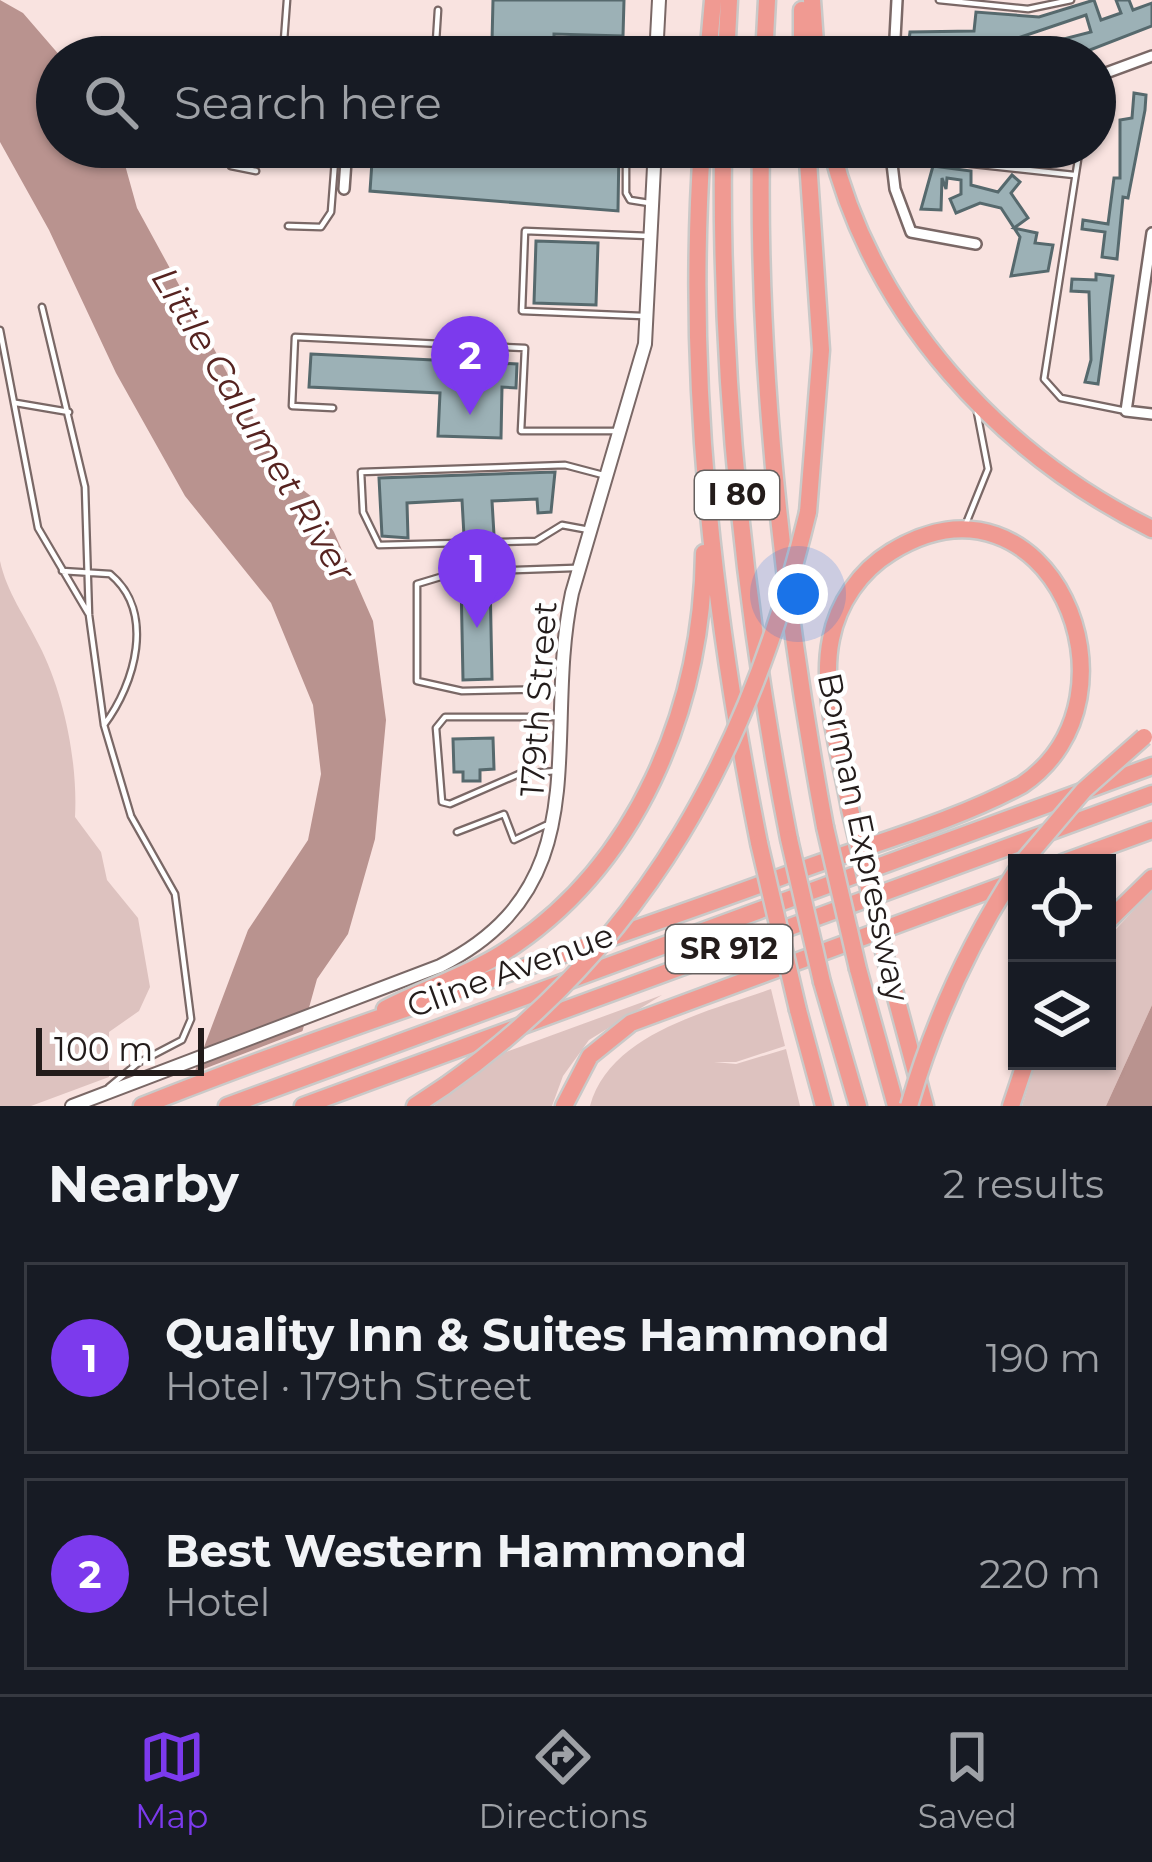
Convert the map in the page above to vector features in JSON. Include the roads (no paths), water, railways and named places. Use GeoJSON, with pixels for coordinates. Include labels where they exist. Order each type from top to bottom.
{"type":"FeatureCollection","features":[{"type":"Feature","properties":{"kind":"highway"},"geometry":{"type":"LineString","coordinates":[[709,36],[712,0]]}},
{"type":"Feature","properties":{"kind":"highway"},"geometry":{"type":"LineString","coordinates":[[727,36],[729,0]]}},
{"type":"Feature","properties":{"kind":"highway"},"geometry":{"type":"LineString","coordinates":[[765,36],[767,0]]}},
{"type":"Feature","properties":{"kind":"highway"},"geometry":{"type":"LineString","coordinates":[[802,0],[802,36]]}},
{"type":"Feature","properties":{"kind":"highway"},"geometry":{"type":"LineString","coordinates":[[812,0],[815,36]]}},
{"type":"Feature","properties":{"kind":"highway"},"geometry":{"type":"LineString","coordinates":[[353,1025],[503,953],[548,919],[625,829],[678,726],[701,620],[704,486],[696,282],[701,168]]}},
{"type":"Feature","properties":{"kind":"highway","name":"Borman Expressway"},"geometry":{"type":"LineString","coordinates":[[723,168],[725,324],[741,537],[790,839],[822,982],[858,1106]]}},
{"type":"Feature","properties":{"kind":"highway","name":"Borman Expressway"},"geometry":{"type":"LineString","coordinates":[[762,168],[770,437],[784,583],[825,827],[896,1106]]}},
{"type":"Feature","properties":{"kind":"highway"},"geometry":{"type":"LineString","coordinates":[[415,1106],[568,982],[646,891],[685,833],[751,704],[808,512],[821,350],[808,168]]}},
{"type":"Feature","properties":{"kind":"highway"},"geometry":{"type":"LineString","coordinates":[[839,168],[878,267],[903,311],[968,394],[1059,476],[1152,529]]}},
{"type":"Feature","properties":{"kind":"highway"},"geometry":{"type":"LineString","coordinates":[[704,486],[734,711],[759,843],[824,1106]]}},
{"type":"Feature","properties":{"kind":"highway"},"geometry":{"type":"LineString","coordinates":[[142,1106],[353,1025],[749,889],[1039,776],[1079,734],[1091,705],[1096,662],[1088,617],[1054,566],[1024,545],[962,530],[929,535],[884,556],[865,572],[837,616],[828,662],[850,809],[886,964],[925,1106]]}},
{"type":"Feature","properties":{"kind":"highway"},"geometry":{"type":"LineString","coordinates":[[1030,854],[1084,790],[1148,734]]}},
{"type":"Feature","properties":{"kind":"highway","name":"Cline Avenue"},"geometry":{"type":"LineString","coordinates":[[226,1106],[1152,766]]}},
{"type":"Feature","properties":{"kind":"highway","name":"Cline Avenue"},"geometry":{"type":"LineString","coordinates":[[304,1105],[1152,794]]}},
{"type":"Feature","properties":{"kind":"highway"},"geometry":{"type":"LineString","coordinates":[[1087,854],[1152,830]]}},
{"type":"Feature","properties":{"kind":"highway"},"geometry":{"type":"LineString","coordinates":[[1116,913],[1152,878]]}},
{"type":"Feature","properties":{"kind":"highway"},"geometry":{"type":"LineString","coordinates":[[564,1106],[590,1056],[631,1023],[1008,883]]}},
{"type":"Feature","properties":{"kind":"highway"},"geometry":{"type":"LineString","coordinates":[[909,1106],[928,1038],[961,962],[1008,885]]}},
{"type":"Feature","properties":{"kind":"highway"},"geometry":{"type":"LineString","coordinates":[[1011,1106],[1023,1070]]}},
{"type":"Feature","properties":{"kind":"street"},"geometry":{"type":"LineString","coordinates":[[657,36],[659,0]]}},
{"type":"Feature","properties":{"kind":"street"},"geometry":{"type":"LineString","coordinates":[[895,36],[897,0]]}},
{"type":"Feature","properties":{"kind":"street"},"geometry":{"type":"LineString","coordinates":[[1116,69],[1152,56]]}},
{"type":"Feature","properties":{"kind":"street"},"geometry":{"type":"LineString","coordinates":[[344,189],[346,168]]}},
{"type":"Feature","properties":{"kind":"street","name":"179th Street"},"geometry":{"type":"LineString","coordinates":[[72,1106],[440,966],[482,942],[512,915],[536,881],[556,820],[564,632],[622,431],[649,316],[655,168]]}},
{"type":"Feature","properties":{"kind":"street"},"geometry":{"type":"LineString","coordinates":[[893,168],[914,235],[976,244]]}},
{"type":"Feature","properties":{"kind":"street"},"geometry":{"type":"LineString","coordinates":[[1152,233],[1126,410],[1152,414]]}},
{"type":"Feature","properties":{"kind":"lane"},"geometry":{"type":"LineString","coordinates":[[284,36],[287,0]]}},
{"type":"Feature","properties":{"kind":"lane"},"geometry":{"type":"LineString","coordinates":[[939,0],[1022,9],[1071,0]]}},
{"type":"Feature","properties":{"kind":"lane"},"geometry":{"type":"LineString","coordinates":[[436,36],[438,10]]}},
{"type":"Feature","properties":{"kind":"lane"},"geometry":{"type":"LineString","coordinates":[[241,168],[256,171]]}},
{"type":"Feature","properties":{"kind":"lane"},"geometry":{"type":"LineString","coordinates":[[288,226],[321,227],[331,212],[334,168]]}},
{"type":"Feature","properties":{"kind":"lane"},"geometry":{"type":"LineString","coordinates":[[626,168],[630,200],[655,204]]}},
{"type":"Feature","properties":{"kind":"lane"},"geometry":{"type":"LineString","coordinates":[[1020,168],[1074,175]]}},
{"type":"Feature","properties":{"kind":"lane"},"geometry":{"type":"LineString","coordinates":[[1076,168],[1044,379],[1061,398],[1126,410]]}},
{"type":"Feature","properties":{"kind":"lane"},"geometry":{"type":"LineString","coordinates":[[649,316],[522,311],[525,231],[654,236]]}},
{"type":"Feature","properties":{"kind":"lane"},"geometry":{"type":"LineString","coordinates":[[42,307],[85,487],[89,615],[104,725],[131,816],[176,894],[191,1019],[182,1040],[139,1063],[101,1095]]}},
{"type":"Feature","properties":{"kind":"lane"},"geometry":{"type":"LineString","coordinates":[[0,330],[36,519],[89,615]]}},
{"type":"Feature","properties":{"kind":"lane"},"geometry":{"type":"LineString","coordinates":[[333,408],[292,406],[296,337],[525,348],[521,431],[622,431]]}},
{"type":"Feature","properties":{"kind":"lane"},"geometry":{"type":"LineString","coordinates":[[962,530],[988,469],[980,419],[968,394]]}},
{"type":"Feature","properties":{"kind":"lane"},"geometry":{"type":"LineString","coordinates":[[16,404],[69,412]]}},
{"type":"Feature","properties":{"kind":"lane"},"geometry":{"type":"LineString","coordinates":[[591,530],[562,525],[536,541],[379,545],[364,512],[361,472],[565,465],[608,477]]}},
{"type":"Feature","properties":{"kind":"lane"},"geometry":{"type":"LineString","coordinates":[[560,689],[462,691],[417,681],[417,584],[457,572],[580,568]]}},
{"type":"Feature","properties":{"kind":"lane"},"geometry":{"type":"LineString","coordinates":[[62,571],[116,578],[132,603],[137,628],[127,684],[104,725]]}},
{"type":"Feature","properties":{"kind":"lane"},"geometry":{"type":"LineString","coordinates":[[558,771],[519,774],[450,804],[442,802],[436,728],[445,717],[559,717]]}},
{"type":"Feature","properties":{"kind":"lane"},"geometry":{"type":"LineString","coordinates":[[457,832],[504,814],[514,840],[556,820]]}},
{"type":"Feature","properties":{"kind":"water","name":"Little Calumet River"},"geometry":{"type":"Polygon","coordinates":[[[0,0],[23,13],[43,36],[36,36],[36,168],[126,168],[137,208],[237,391],[293,482],[312,497],[334,532],[373,621],[386,720],[375,839],[348,934],[317,979],[300,1040],[192,1079],[248,930],[308,840],[321,774],[313,705],[271,603],[185,496],[116,373],[49,230],[0,142],[0,0]]]}},
{"type":"Feature","properties":{"kind":"water"},"geometry":{"type":"Polygon","coordinates":[[[1152,1005],[1152,1106],[1106,1106],[1152,1005]]]}},
{"type":"Feature","properties":{"kind":"place","name":"Best Western Hammond"},"geometry":{"type":"Point","coordinates":[470,415]}},
{"type":"Feature","properties":{"kind":"place","name":"Quality Inn & Suites Hammond"},"geometry":{"type":"Point","coordinates":[477,628]}}]}
